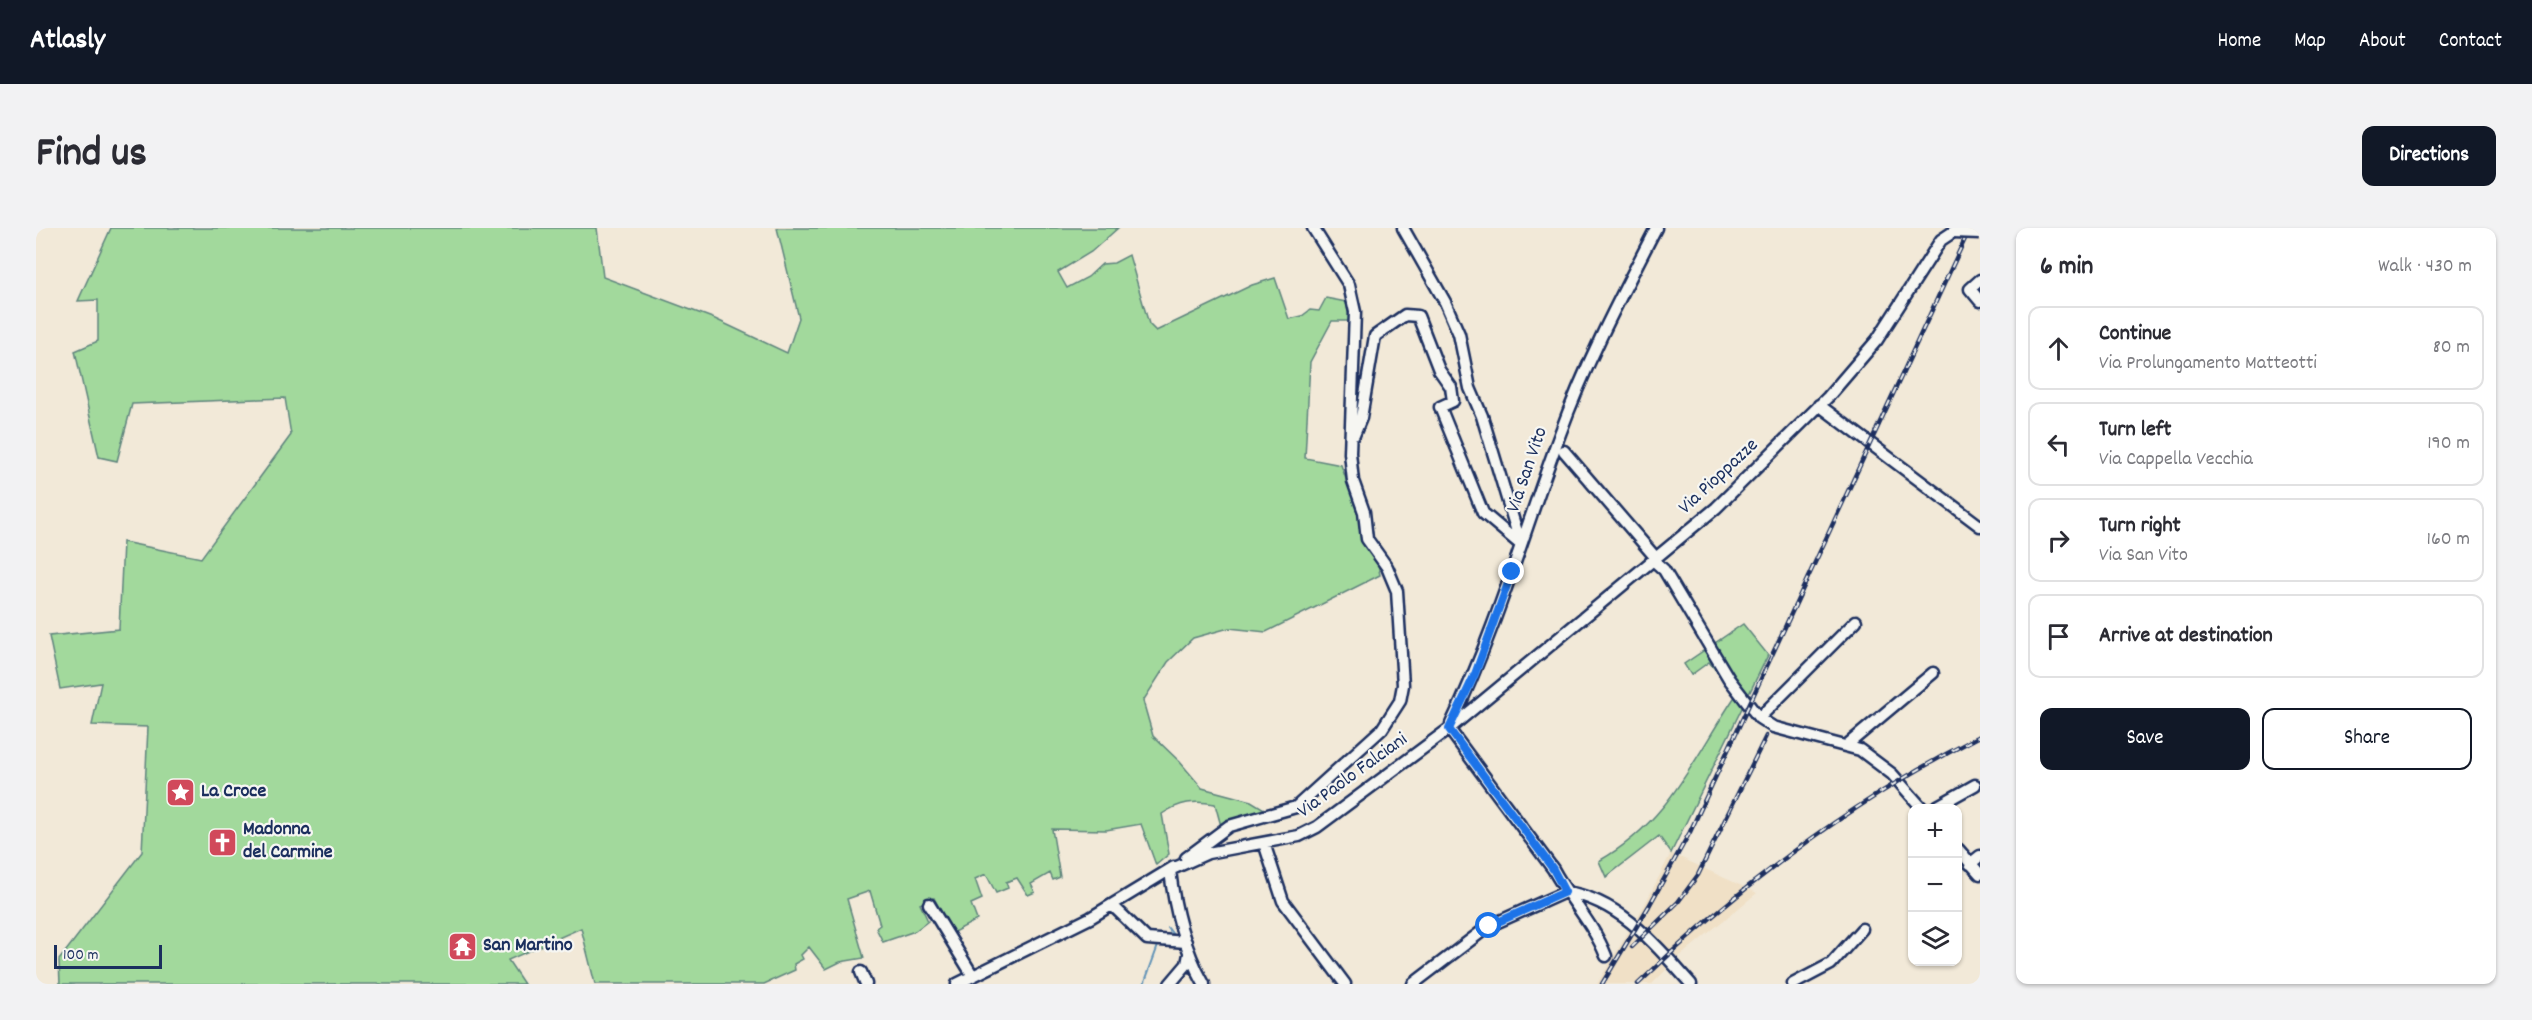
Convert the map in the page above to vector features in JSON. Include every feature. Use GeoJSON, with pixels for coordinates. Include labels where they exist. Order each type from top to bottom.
{"type":"FeatureCollection","features":[{"type":"Feature","properties":{"kind":"street"},"geometry":{"type":"LineString","coordinates":[[957,984],[1090,918],[1170,870],[1229,826],[1296,807],[1382,729],[1400,701],[1404,667],[1396,591],[1387,567],[1367,539],[1364,512],[1353,481],[1351,444],[1356,312],[1349,285],[1313,228]]}},
{"type":"Feature","properties":{"kind":"street"},"geometry":{"type":"LineString","coordinates":[[1403,228],[1446,302],[1459,334],[1470,388],[1482,416],[1521,545]]}},
{"type":"Feature","properties":{"kind":"street","name":"Via San Vito"},"geometry":{"type":"LineString","coordinates":[[1449,729],[1475,674],[1593,349],[1656,228]]}},
{"type":"Feature","properties":{"kind":"street","name":"Via Pioppazze"},"geometry":{"type":"LineString","coordinates":[[1449,729],[1716,508],[1819,405],[1877,340],[1941,240],[1953,232],[1980,233]]}},
{"type":"Feature","properties":{"kind":"street"},"geometry":{"type":"LineString","coordinates":[[1980,280],[1970,288],[1980,301]]}},
{"type":"Feature","properties":{"kind":"street"},"geometry":{"type":"LineString","coordinates":[[1351,444],[1361,417],[1375,336],[1406,315],[1418,316],[1438,370],[1451,387],[1453,401],[1440,407],[1483,513],[1521,545]]}},
{"type":"Feature","properties":{"kind":"street"},"geometry":{"type":"LineString","coordinates":[[1819,405],[1980,526]]}},
{"type":"Feature","properties":{"kind":"street"},"geometry":{"type":"LineString","coordinates":[[1564,450],[1664,570],[1729,679],[1759,718],[1786,731],[1860,750],[1892,774],[1918,804]]}},
{"type":"Feature","properties":{"kind":"street"},"geometry":{"type":"LineString","coordinates":[[1759,718],[1856,621]]}},
{"type":"Feature","properties":{"kind":"street"},"geometry":{"type":"LineString","coordinates":[[1847,745],[1933,674]]}},
{"type":"Feature","properties":{"kind":"street"},"geometry":{"type":"LineString","coordinates":[[1449,729],[1553,869],[1565,892],[1574,901],[1599,939],[1606,956]]}},
{"type":"Feature","properties":{"kind":"street","name":"Via Paolo Falciani"},"geometry":{"type":"LineString","coordinates":[[1170,870],[1208,853],[1299,836],[1317,827],[1449,729]]}},
{"type":"Feature","properties":{"kind":"street"},"geometry":{"type":"LineString","coordinates":[[1941,804],[1975,785]]}},
{"type":"Feature","properties":{"kind":"street"},"geometry":{"type":"LineString","coordinates":[[1264,843],[1283,901],[1345,984]]}},
{"type":"Feature","properties":{"kind":"street"},"geometry":{"type":"LineString","coordinates":[[1962,854],[1980,874]]}},
{"type":"Feature","properties":{"kind":"street"},"geometry":{"type":"LineString","coordinates":[[1970,864],[1980,856]]}},
{"type":"Feature","properties":{"kind":"street"},"geometry":{"type":"LineString","coordinates":[[1170,870],[1172,888],[1189,954],[1204,984]]}},
{"type":"Feature","properties":{"kind":"street"},"geometry":{"type":"LineString","coordinates":[[1413,984],[1489,926],[1565,892],[1594,898],[1623,915],[1691,984]]}},
{"type":"Feature","properties":{"kind":"street"},"geometry":{"type":"LineString","coordinates":[[930,904],[973,976]]}},
{"type":"Feature","properties":{"kind":"street"},"geometry":{"type":"LineString","coordinates":[[1112,905],[1147,939],[1186,942]]}},
{"type":"Feature","properties":{"kind":"street"},"geometry":{"type":"LineString","coordinates":[[1793,984],[1831,964],[1862,929]]}},
{"type":"Feature","properties":{"kind":"street"},"geometry":{"type":"LineString","coordinates":[[1170,984],[1187,964],[1189,954]]}},
{"type":"Feature","properties":{"kind":"street"},"geometry":{"type":"LineString","coordinates":[[861,972],[866,984]]}},
{"type":"Feature","properties":{"kind":"shaded area"},"geometry":{"type":"Polygon","coordinates":[[[1671,853],[1757,893],[1679,957],[1652,984],[1597,984],[1645,904],[1671,853]]]}},
{"type":"Feature","properties":{"kind":"green space"},"geometry":{"type":"Polygon","coordinates":[[[111,228],[597,228],[603,277],[715,319],[787,353],[799,318],[777,228],[1118,228],[1091,252],[1058,272],[1067,288],[1088,277],[1102,264],[1114,263],[1129,255],[1149,324],[1156,331],[1252,285],[1275,278],[1289,319],[1302,316],[1310,310],[1319,311],[1326,298],[1346,302],[1350,321],[1332,321],[1310,362],[1305,458],[1341,465],[1358,513],[1362,539],[1378,564],[1380,575],[1266,632],[1229,628],[1193,638],[1168,662],[1143,701],[1153,736],[1180,762],[1202,788],[1251,801],[1266,810],[1221,826],[1215,804],[1187,803],[1169,810],[1162,814],[1169,854],[1156,865],[1141,824],[1106,830],[1052,829],[1060,877],[1053,880],[1050,873],[1031,884],[1035,892],[1028,895],[1017,878],[1006,882],[1008,888],[996,893],[986,874],[975,879],[982,899],[971,904],[977,920],[952,933],[934,898],[920,904],[928,921],[915,931],[883,942],[876,928],[880,925],[870,891],[847,899],[864,958],[840,962],[826,969],[809,947],[801,955],[803,959],[794,964],[795,970],[764,984],[595,984],[581,928],[508,960],[524,984],[60,984],[59,960],[142,852],[148,727],[92,725],[101,683],[60,689],[49,636],[119,629],[123,542],[201,558],[291,435],[285,398],[132,404],[117,461],[99,457],[75,351],[98,341],[98,300],[78,301],[111,228]]]}},
{"type":"Feature","properties":{"kind":"green space"},"geometry":{"type":"Polygon","coordinates":[[[1743,624],[1768,655],[1671,853],[1659,836],[1606,877],[1599,861],[1644,828],[1662,808],[1678,787],[1736,695],[1709,662],[1691,675],[1684,664],[1743,624]]]}},
{"type":"Feature","properties":{"kind":"waterway"},"geometry":{"type":"LineString","coordinates":[[1168,928],[1174,936]]}},
{"type":"Feature","properties":{"kind":"waterway"},"geometry":{"type":"LineString","coordinates":[[1144,984],[1159,943]]}},
{"type":"Feature","properties":{"kind":"railway"},"geometry":{"type":"LineString","coordinates":[[1602,984],[1690,832],[1970,228]]}},
{"type":"Feature","properties":{"kind":"railway"},"geometry":{"type":"LineString","coordinates":[[1632,947],[1678,902],[1698,875],[1766,736]]}},
{"type":"Feature","properties":{"kind":"railway"},"geometry":{"type":"LineString","coordinates":[[1638,984],[1717,913],[1800,847],[1887,788],[1980,736]]}},
{"type":"Feature","properties":{"kind":"place","name":"La Croce"},"geometry":{"type":"Point","coordinates":[180,792]}},
{"type":"Feature","properties":{"kind":"place","name":"Madonna del Carmine"},"geometry":{"type":"Point","coordinates":[222,842]}},
{"type":"Feature","properties":{"kind":"place","name":"San Martino"},"geometry":{"type":"Point","coordinates":[462,946]}},
{"type":"Feature","properties":{"kind":"route"},"geometry":{"type":"LineString","coordinates":[[1489,926],[1565,892],[1553,869],[1449,729],[1475,674],[1512,572]]}}]}
